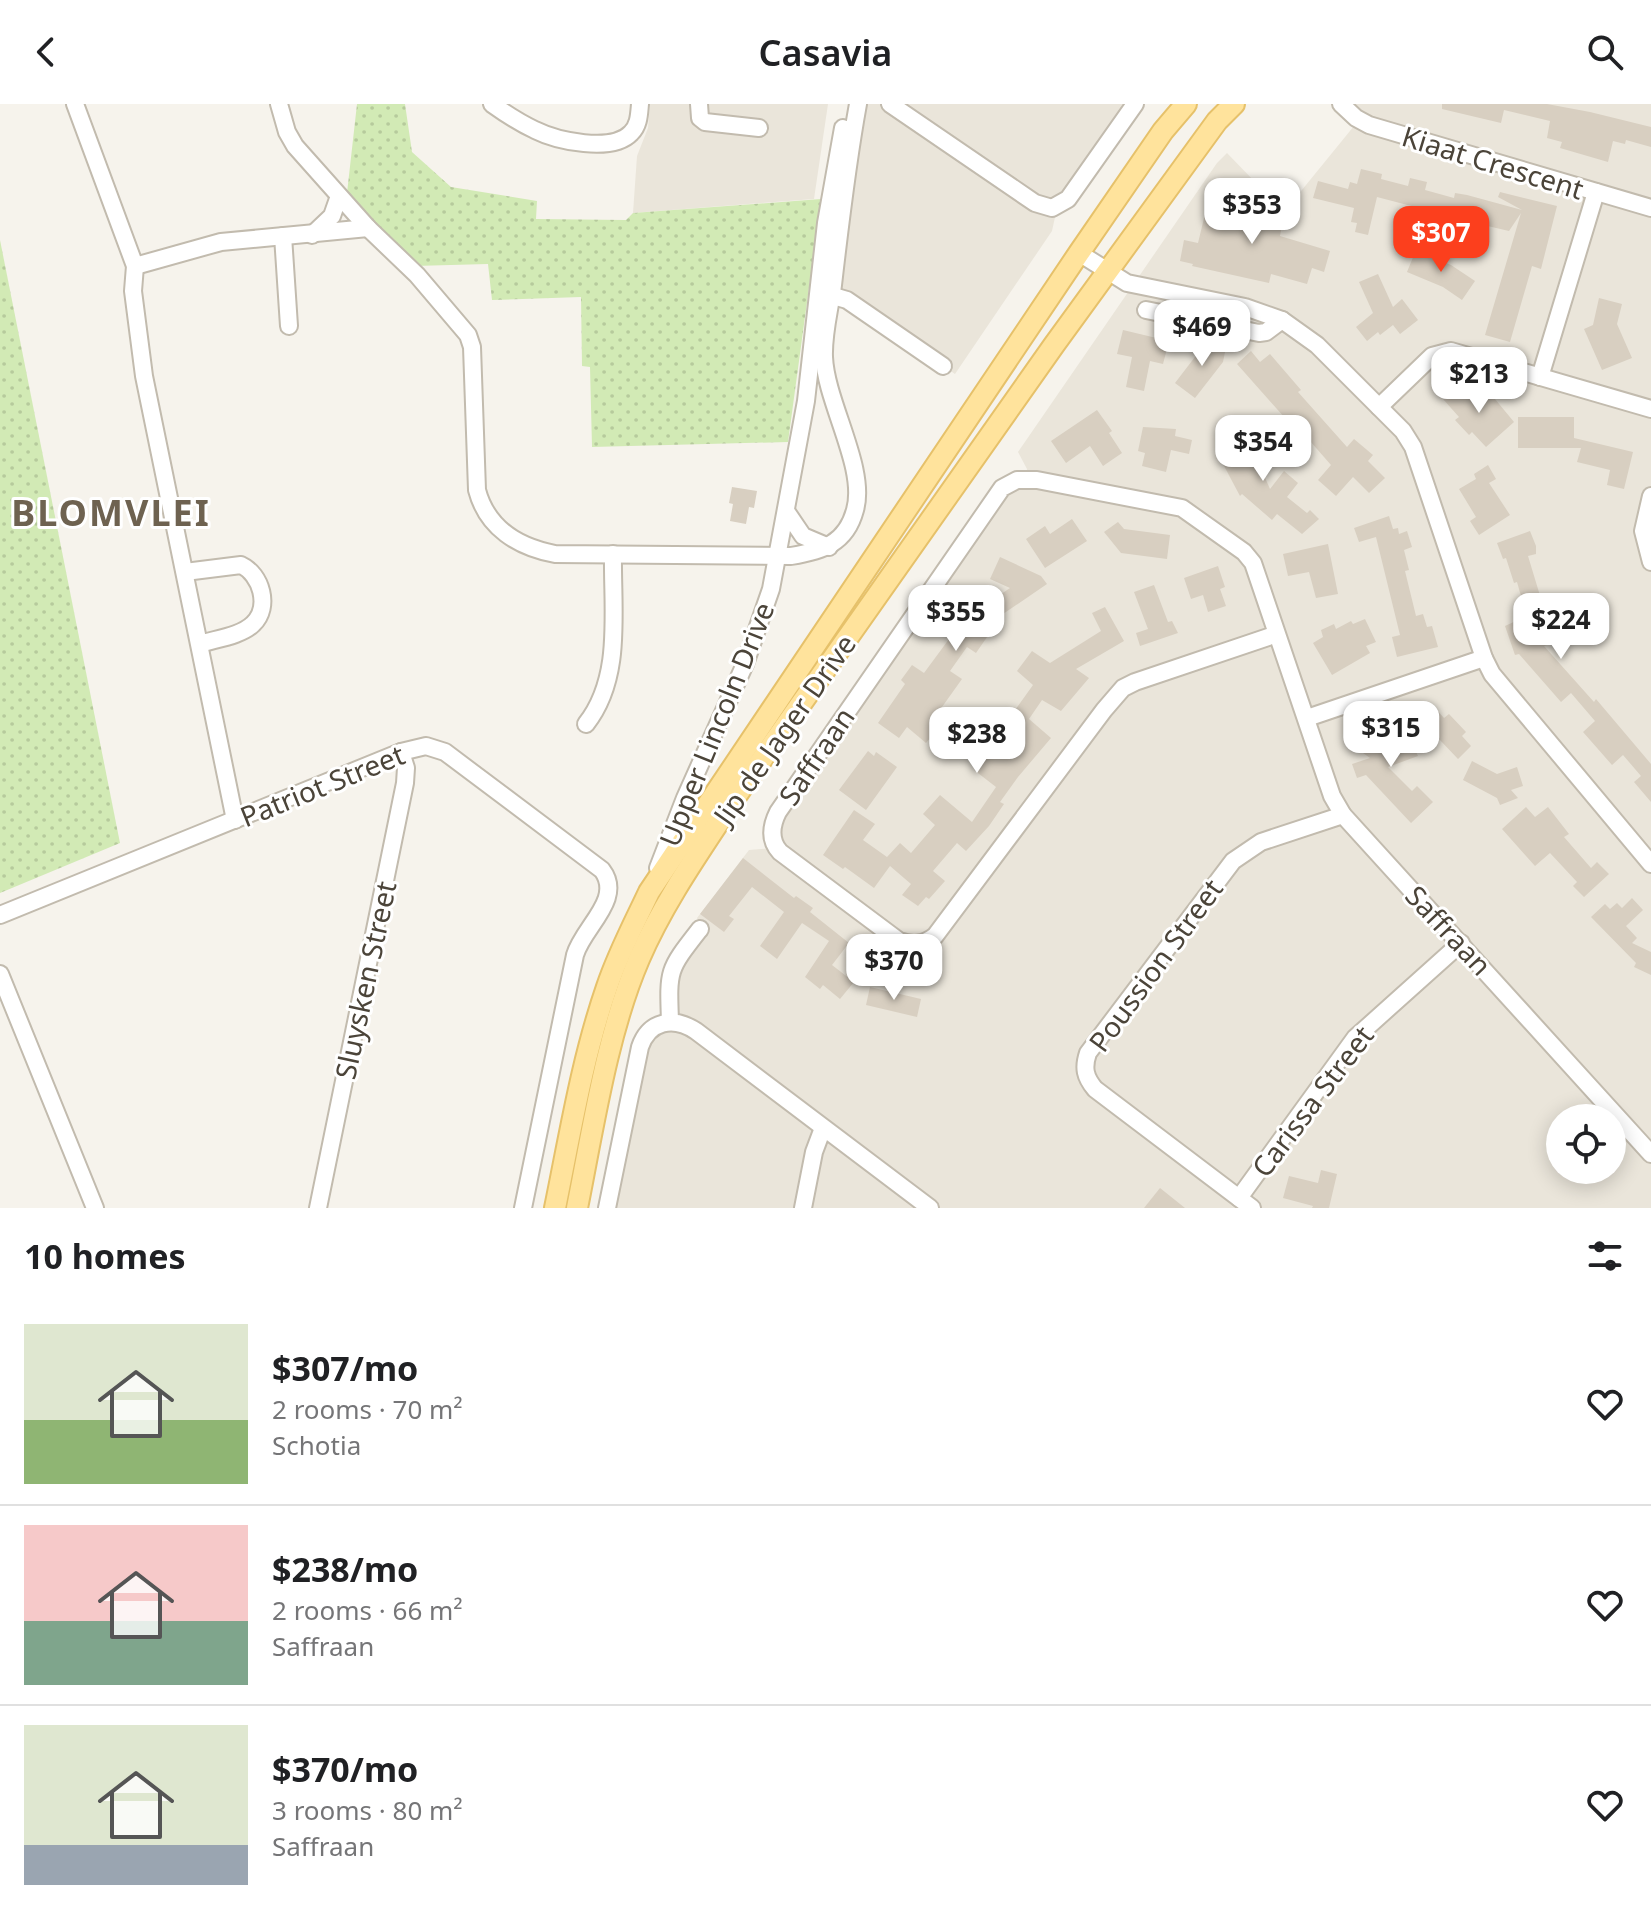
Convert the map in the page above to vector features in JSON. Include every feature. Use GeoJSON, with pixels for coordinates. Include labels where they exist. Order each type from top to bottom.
{"type":"FeatureCollection","features":[{"type":"Feature","properties":{"kind":"main road","name":"Jip de Jager Drive"},"geometry":{"type":"LineString","coordinates":[[555,1208],[590,1045],[606,989],[649,892],[1079,253],[1163,131],[1186,104]]}},
{"type":"Feature","properties":{"kind":"main road","name":"Jip de Jager Drive"},"geometry":{"type":"LineString","coordinates":[[577,1208],[626,995],[656,925],[736,796],[1107,272],[1217,121],[1234,104]]}},
{"type":"Feature","properties":{"kind":"street"},"geometry":{"type":"LineString","coordinates":[[75,104],[135,266],[133,291],[144,376],[235,820]]}},
{"type":"Feature","properties":{"kind":"street"},"geometry":{"type":"LineString","coordinates":[[279,104],[287,132],[295,146],[368,228],[417,275],[468,335],[472,347],[475,481],[479,500],[490,519],[508,536],[530,548],[555,554],[791,556],[829,547],[842,536],[851,522],[858,493],[825,370],[826,223],[847,104]]}},
{"type":"Feature","properties":{"kind":"street"},"geometry":{"type":"LineString","coordinates":[[492,104],[548,136],[574,142],[611,143],[624,139],[635,128],[640,104]]}},
{"type":"Feature","properties":{"kind":"street"},"geometry":{"type":"LineString","coordinates":[[699,104],[700,118],[705,122],[759,128]]}},
{"type":"Feature","properties":{"kind":"street"},"geometry":{"type":"LineString","coordinates":[[825,293],[858,104]]}},
{"type":"Feature","properties":{"kind":"street"},"geometry":{"type":"LineString","coordinates":[[890,104],[914,111],[1041,206],[1056,207],[1068,199],[1135,104]]}},
{"type":"Feature","properties":{"kind":"street","name":"Kiaat Crescent"},"geometry":{"type":"LineString","coordinates":[[1341,104],[1369,125],[1651,208]]}},
{"type":"Feature","properties":{"kind":"street"},"geometry":{"type":"LineString","coordinates":[[1540,377],[1596,192]]}},
{"type":"Feature","properties":{"kind":"street"},"geometry":{"type":"LineString","coordinates":[[312,235],[332,216],[339,196]]}},
{"type":"Feature","properties":{"kind":"street"},"geometry":{"type":"LineString","coordinates":[[135,266],[221,242],[368,228]]}},
{"type":"Feature","properties":{"kind":"street"},"geometry":{"type":"LineString","coordinates":[[283,236],[289,326]]}},
{"type":"Feature","properties":{"kind":"street"},"geometry":{"type":"LineString","coordinates":[[1079,253],[1127,283],[1245,307],[1282,320],[1317,345],[1403,431],[1413,447],[1484,658],[1500,685],[1651,864]]}},
{"type":"Feature","properties":{"kind":"street"},"geometry":{"type":"LineString","coordinates":[[825,293],[847,300],[943,366]]}},
{"type":"Feature","properties":{"kind":"street","name":"Upper Lincoln Drive"},"geometry":{"type":"LineString","coordinates":[[649,892],[685,798],[760,626],[786,511],[825,293]]}},
{"type":"Feature","properties":{"kind":"street"},"geometry":{"type":"LineString","coordinates":[[1146,310],[1259,333],[1266,332],[1282,320]]}},
{"type":"Feature","properties":{"kind":"street"},"geometry":{"type":"LineString","coordinates":[[1379,407],[1432,356],[1451,351],[1651,409]]}},
{"type":"Feature","properties":{"kind":"street","name":"Saffraan"},"geometry":{"type":"LineString","coordinates":[[1277,634],[1123,688],[935,936],[922,944],[899,941],[780,852],[772,839],[773,821],[778,812],[997,493],[1012,482],[1037,480],[1182,508],[1244,552],[1253,563],[1332,796],[1343,815],[1651,1154]]}},
{"type":"Feature","properties":{"kind":"street"},"geometry":{"type":"LineString","coordinates":[[1651,496],[1643,531],[1651,562]]}},
{"type":"Feature","properties":{"kind":"street"},"geometry":{"type":"LineString","coordinates":[[786,511],[803,536],[829,547]]}},
{"type":"Feature","properties":{"kind":"street"},"geometry":{"type":"LineString","coordinates":[[586,724],[601,703],[611,672],[613,554]]}},
{"type":"Feature","properties":{"kind":"street"},"geometry":{"type":"LineString","coordinates":[[185,572],[241,565],[257,577],[261,587],[262,599],[253,624],[245,630],[200,644]]}},
{"type":"Feature","properties":{"kind":"street"},"geometry":{"type":"LineString","coordinates":[[1307,718],[1484,658]]}},
{"type":"Feature","properties":{"kind":"street","name":"Patriot Street"},"geometry":{"type":"LineString","coordinates":[[0,915],[401,752],[426,746],[445,752],[602,870],[610,886],[604,906],[583,935],[575,955],[523,1208]]}},
{"type":"Feature","properties":{"kind":"street","name":"Sluysken Street"},"geometry":{"type":"LineString","coordinates":[[318,1208],[405,783],[406,768],[401,752]]}},
{"type":"Feature","properties":{"kind":"street","name":"Poussion Street"},"geometry":{"type":"LineString","coordinates":[[1245,1203],[1095,1089],[1085,1074],[1085,1063],[1088,1053],[1233,861],[1261,842],[1343,815]]}},
{"type":"Feature","properties":{"kind":"street"},"geometry":{"type":"LineString","coordinates":[[669,1021],[669,974],[675,961],[700,929]]}},
{"type":"Feature","properties":{"kind":"street","name":"Carissa Street"},"geometry":{"type":"LineString","coordinates":[[1245,1203],[1355,1038],[1461,943]]}},
{"type":"Feature","properties":{"kind":"street"},"geometry":{"type":"LineString","coordinates":[[0,974],[95,1208]]}},
{"type":"Feature","properties":{"kind":"street"},"geometry":{"type":"LineString","coordinates":[[607,1208],[640,1047],[653,1027],[669,1021],[684,1023],[696,1031],[930,1208]]}},
{"type":"Feature","properties":{"kind":"street"},"geometry":{"type":"LineString","coordinates":[[803,1208],[814,1152],[823,1128]]}},
{"type":"Feature","properties":{"kind":"shaded area"},"geometry":{"type":"Polygon","coordinates":[[[650,104],[828,104],[814,199],[633,213],[637,156],[648,128],[650,104]]]}},
{"type":"Feature","properties":{"kind":"shaded area"},"geometry":{"type":"Polygon","coordinates":[[[858,104],[1135,104],[1057,208],[1052,231],[955,374],[839,295],[858,104]]]}},
{"type":"Feature","properties":{"kind":"shaded area"},"geometry":{"type":"Polygon","coordinates":[[[1339,104],[1651,104],[1651,1208],[607,1208],[640,1047],[661,1023],[670,982],[701,929],[697,918],[749,850],[775,848],[771,832],[996,493],[1026,478],[1027,469],[1018,452],[1217,163],[1227,153],[1284,212],[1354,126],[1339,104]]]}},
{"type":"Feature","properties":{"kind":"green space"},"geometry":{"type":"Polygon","coordinates":[[[357,104],[405,104],[412,152],[451,187],[537,201],[536,219],[626,220],[633,213],[821,199],[788,442],[592,447],[590,367],[582,366],[581,297],[492,300],[488,264],[414,266],[347,193],[357,104]]]}},
{"type":"Feature","properties":{"kind":"green space"},"geometry":{"type":"Polygon","coordinates":[[[0,240],[120,843],[0,893],[0,240]]]}},
{"type":"Feature","properties":{"kind":"building"},"geometry":{"type":"Polygon","coordinates":[[[1442,104],[1547,104],[1590,112],[1651,127],[1651,147],[1626,140],[1625,144],[1613,141],[1608,162],[1560,148],[1562,142],[1547,138],[1550,121],[1504,110],[1501,123],[1442,109],[1442,104]]]}},
{"type":"Feature","properties":{"kind":"building"},"geometry":{"type":"Polygon","coordinates":[[[1361,169],[1382,174],[1381,179],[1408,186],[1410,178],[1427,182],[1425,190],[1454,198],[1455,193],[1467,195],[1522,210],[1498,197],[1500,192],[1557,206],[1541,269],[1532,266],[1510,342],[1485,335],[1521,213],[1509,231],[1479,224],[1477,228],[1437,218],[1434,229],[1414,224],[1419,208],[1377,197],[1368,235],[1355,232],[1357,223],[1351,222],[1354,208],[1313,198],[1318,181],[1348,189],[1350,182],[1357,184],[1361,169]]]}},
{"type":"Feature","properties":{"kind":"building"},"geometry":{"type":"Polygon","coordinates":[[[1249,191],[1259,193],[1283,220],[1280,236],[1330,251],[1324,272],[1312,268],[1307,284],[1271,274],[1269,283],[1180,261],[1184,240],[1198,243],[1206,210],[1220,211],[1241,223],[1249,191]]]}},
{"type":"Feature","properties":{"kind":"building"},"geometry":{"type":"Polygon","coordinates":[[[1416,250],[1451,265],[1475,281],[1462,300],[1443,287],[1407,272],[1416,250]]]}},
{"type":"Feature","properties":{"kind":"building"},"geometry":{"type":"Polygon","coordinates":[[[1378,274],[1393,307],[1402,299],[1418,320],[1400,334],[1393,325],[1367,341],[1356,327],[1373,313],[1359,282],[1378,274]]]}},
{"type":"Feature","properties":{"kind":"building"},"geometry":{"type":"Polygon","coordinates":[[[1599,298],[1622,304],[1617,324],[1632,358],[1602,370],[1584,329],[1593,325],[1599,298]]]}},
{"type":"Feature","properties":{"kind":"building"},"geometry":{"type":"Polygon","coordinates":[[[1123,330],[1169,341],[1163,364],[1150,361],[1144,391],[1126,387],[1132,357],[1117,354],[1123,330]]]}},
{"type":"Feature","properties":{"kind":"building"},"geometry":{"type":"Polygon","coordinates":[[[1201,342],[1226,347],[1223,362],[1195,398],[1175,383],[1198,353],[1201,342]]]}},
{"type":"Feature","properties":{"kind":"building"},"geometry":{"type":"Polygon","coordinates":[[[1251,351],[1260,362],[1270,354],[1301,390],[1298,392],[1347,447],[1354,439],[1373,455],[1368,461],[1385,478],[1369,493],[1353,477],[1336,496],[1318,480],[1331,465],[1303,433],[1283,451],[1266,433],[1285,418],[1237,364],[1251,351]]]}},
{"type":"Feature","properties":{"kind":"building"},"geometry":{"type":"Polygon","coordinates":[[[1462,383],[1479,402],[1490,393],[1514,422],[1486,447],[1455,420],[1459,417],[1443,399],[1462,383]]]}},
{"type":"Feature","properties":{"kind":"building"},"geometry":{"type":"Polygon","coordinates":[[[1097,410],[1112,431],[1109,433],[1122,453],[1103,466],[1090,446],[1066,463],[1051,441],[1097,410]]]}},
{"type":"Feature","properties":{"kind":"building"},"geometry":{"type":"Polygon","coordinates":[[[1518,417],[1574,417],[1574,438],[1633,452],[1624,489],[1607,485],[1610,470],[1577,462],[1581,448],[1518,448],[1518,417]]]}},
{"type":"Feature","properties":{"kind":"building"},"geometry":{"type":"Polygon","coordinates":[[[1243,423],[1270,489],[1284,471],[1298,483],[1287,497],[1319,519],[1302,534],[1277,514],[1272,520],[1242,494],[1240,496],[1223,464],[1235,458],[1223,433],[1243,423]]]}},
{"type":"Feature","properties":{"kind":"building"},"geometry":{"type":"Polygon","coordinates":[[[1143,427],[1176,429],[1175,436],[1192,440],[1189,454],[1171,450],[1166,472],[1142,466],[1145,453],[1138,451],[1143,427]]]}},
{"type":"Feature","properties":{"kind":"building"},"geometry":{"type":"Polygon","coordinates":[[[1488,465],[1496,479],[1489,483],[1510,515],[1479,535],[1470,521],[1476,517],[1459,489],[1476,479],[1474,474],[1488,465]]]}},
{"type":"Feature","properties":{"kind":"building"},"geometry":{"type":"Polygon","coordinates":[[[732,487],[757,491],[754,508],[749,507],[746,524],[730,521],[732,487]]]}},
{"type":"Feature","properties":{"kind":"building"},"geometry":{"type":"Polygon","coordinates":[[[1389,516],[1393,529],[1398,528],[1399,534],[1407,531],[1412,547],[1404,550],[1409,570],[1405,571],[1416,616],[1423,614],[1427,627],[1432,626],[1438,647],[1397,657],[1392,637],[1400,635],[1376,537],[1359,542],[1354,528],[1389,516]]]}},
{"type":"Feature","properties":{"kind":"building"},"geometry":{"type":"Polygon","coordinates":[[[1072,519],[1087,541],[1045,568],[1026,539],[1045,526],[1050,534],[1072,519]]]}},
{"type":"Feature","properties":{"kind":"building"},"geometry":{"type":"Polygon","coordinates":[[[1118,522],[1124,529],[1170,535],[1167,559],[1121,553],[1104,532],[1118,522]]]}},
{"type":"Feature","properties":{"kind":"building"},"geometry":{"type":"Polygon","coordinates":[[[1530,531],[1536,554],[1528,556],[1548,622],[1559,618],[1566,639],[1544,646],[1594,702],[1596,699],[1651,764],[1651,802],[1634,782],[1641,776],[1623,755],[1612,765],[1583,732],[1595,721],[1571,693],[1561,702],[1519,654],[1515,655],[1505,626],[1520,619],[1518,613],[1525,610],[1517,582],[1514,583],[1506,558],[1503,559],[1497,543],[1530,531]]]}},
{"type":"Feature","properties":{"kind":"building"},"geometry":{"type":"Polygon","coordinates":[[[1328,544],[1338,594],[1316,598],[1309,572],[1288,576],[1283,554],[1328,544]]]}},
{"type":"Feature","properties":{"kind":"building"},"geometry":{"type":"Polygon","coordinates":[[[1000,557],[1041,576],[1047,584],[1003,614],[976,653],[967,647],[950,671],[962,679],[932,721],[940,726],[926,743],[907,727],[899,738],[878,723],[905,684],[901,680],[912,665],[924,673],[952,635],[939,627],[949,613],[956,617],[972,595],[985,605],[1010,588],[990,579],[1000,557]]]}},
{"type":"Feature","properties":{"kind":"building"},"geometry":{"type":"Polygon","coordinates":[[[1218,566],[1225,587],[1220,589],[1226,606],[1208,612],[1203,595],[1191,599],[1184,578],[1218,566]]]}},
{"type":"Feature","properties":{"kind":"building"},"geometry":{"type":"Polygon","coordinates":[[[1154,585],[1168,622],[1172,621],[1178,633],[1140,646],[1136,633],[1148,629],[1134,592],[1154,585]]]}},
{"type":"Feature","properties":{"kind":"building"},"geometry":{"type":"Polygon","coordinates":[[[1105,607],[1124,641],[1076,669],[1089,678],[1061,711],[1042,700],[1029,719],[1051,738],[1000,802],[1004,804],[989,826],[966,851],[957,843],[933,871],[945,881],[929,899],[926,897],[918,906],[902,895],[911,884],[890,866],[874,888],[823,855],[854,810],[875,824],[863,840],[887,857],[900,843],[911,853],[935,825],[923,814],[940,795],[972,822],[996,787],[974,770],[1000,737],[990,728],[1005,707],[1013,713],[1033,685],[1017,671],[1032,651],[1050,663],[1101,631],[1092,613],[1105,607]]]}},
{"type":"Feature","properties":{"kind":"building"},"geometry":{"type":"Polygon","coordinates":[[[1365,619],[1376,642],[1366,646],[1370,653],[1332,675],[1313,643],[1323,637],[1321,630],[1334,624],[1336,629],[1351,621],[1353,624],[1365,619]]]}},
{"type":"Feature","properties":{"kind":"building"},"geometry":{"type":"Polygon","coordinates":[[[1434,707],[1444,718],[1449,714],[1466,732],[1462,736],[1471,746],[1458,759],[1421,720],[1434,707]]]}},
{"type":"Feature","properties":{"kind":"building"},"geometry":{"type":"Polygon","coordinates":[[[1404,726],[1418,756],[1388,767],[1412,791],[1417,786],[1433,802],[1411,823],[1366,775],[1357,778],[1352,764],[1370,758],[1352,745],[1363,728],[1377,738],[1404,726]]]}},
{"type":"Feature","properties":{"kind":"building"},"geometry":{"type":"Polygon","coordinates":[[[868,751],[874,756],[876,752],[897,767],[866,810],[839,790],[868,751]]]}},
{"type":"Feature","properties":{"kind":"building"},"geometry":{"type":"Polygon","coordinates":[[[1472,761],[1497,774],[1517,767],[1523,786],[1511,790],[1518,798],[1500,805],[1497,798],[1463,780],[1472,761]]]}},
{"type":"Feature","properties":{"kind":"building"},"geometry":{"type":"Polygon","coordinates":[[[1526,807],[1535,817],[1548,807],[1569,834],[1564,837],[1591,868],[1597,862],[1609,874],[1584,897],[1573,886],[1577,882],[1550,853],[1535,866],[1502,829],[1526,807]]]}},
{"type":"Feature","properties":{"kind":"building"},"geometry":{"type":"Polygon","coordinates":[[[743,858],[794,898],[796,896],[813,908],[810,912],[849,943],[832,965],[854,982],[840,999],[823,985],[820,989],[805,977],[829,941],[802,923],[777,959],[760,946],[784,912],[752,887],[729,916],[734,919],[724,932],[700,914],[743,858]]]}},
{"type":"Feature","properties":{"kind":"building"},"geometry":{"type":"Polygon","coordinates":[[[1632,898],[1643,910],[1626,926],[1637,938],[1632,943],[1651,952],[1651,975],[1634,967],[1636,963],[1591,917],[1605,904],[1610,909],[1617,903],[1622,908],[1632,898]]]}},
{"type":"Feature","properties":{"kind":"building"},"geometry":{"type":"Polygon","coordinates":[[[870,987],[921,999],[917,1017],[866,1005],[870,987]]]}},
{"type":"Feature","properties":{"kind":"building"},"geometry":{"type":"Polygon","coordinates":[[[1321,1170],[1337,1174],[1329,1208],[1312,1208],[1283,1198],[1289,1176],[1318,1183],[1321,1170]]]}},
{"type":"Feature","properties":{"kind":"building"},"geometry":{"type":"Polygon","coordinates":[[[1160,1188],[1185,1208],[1144,1208],[1160,1188]]]}},
{"type":"Feature","properties":{"kind":"district","name":"BLOMVLEI"},"geometry":{"type":"Point","coordinates":[111,512]}}]}
